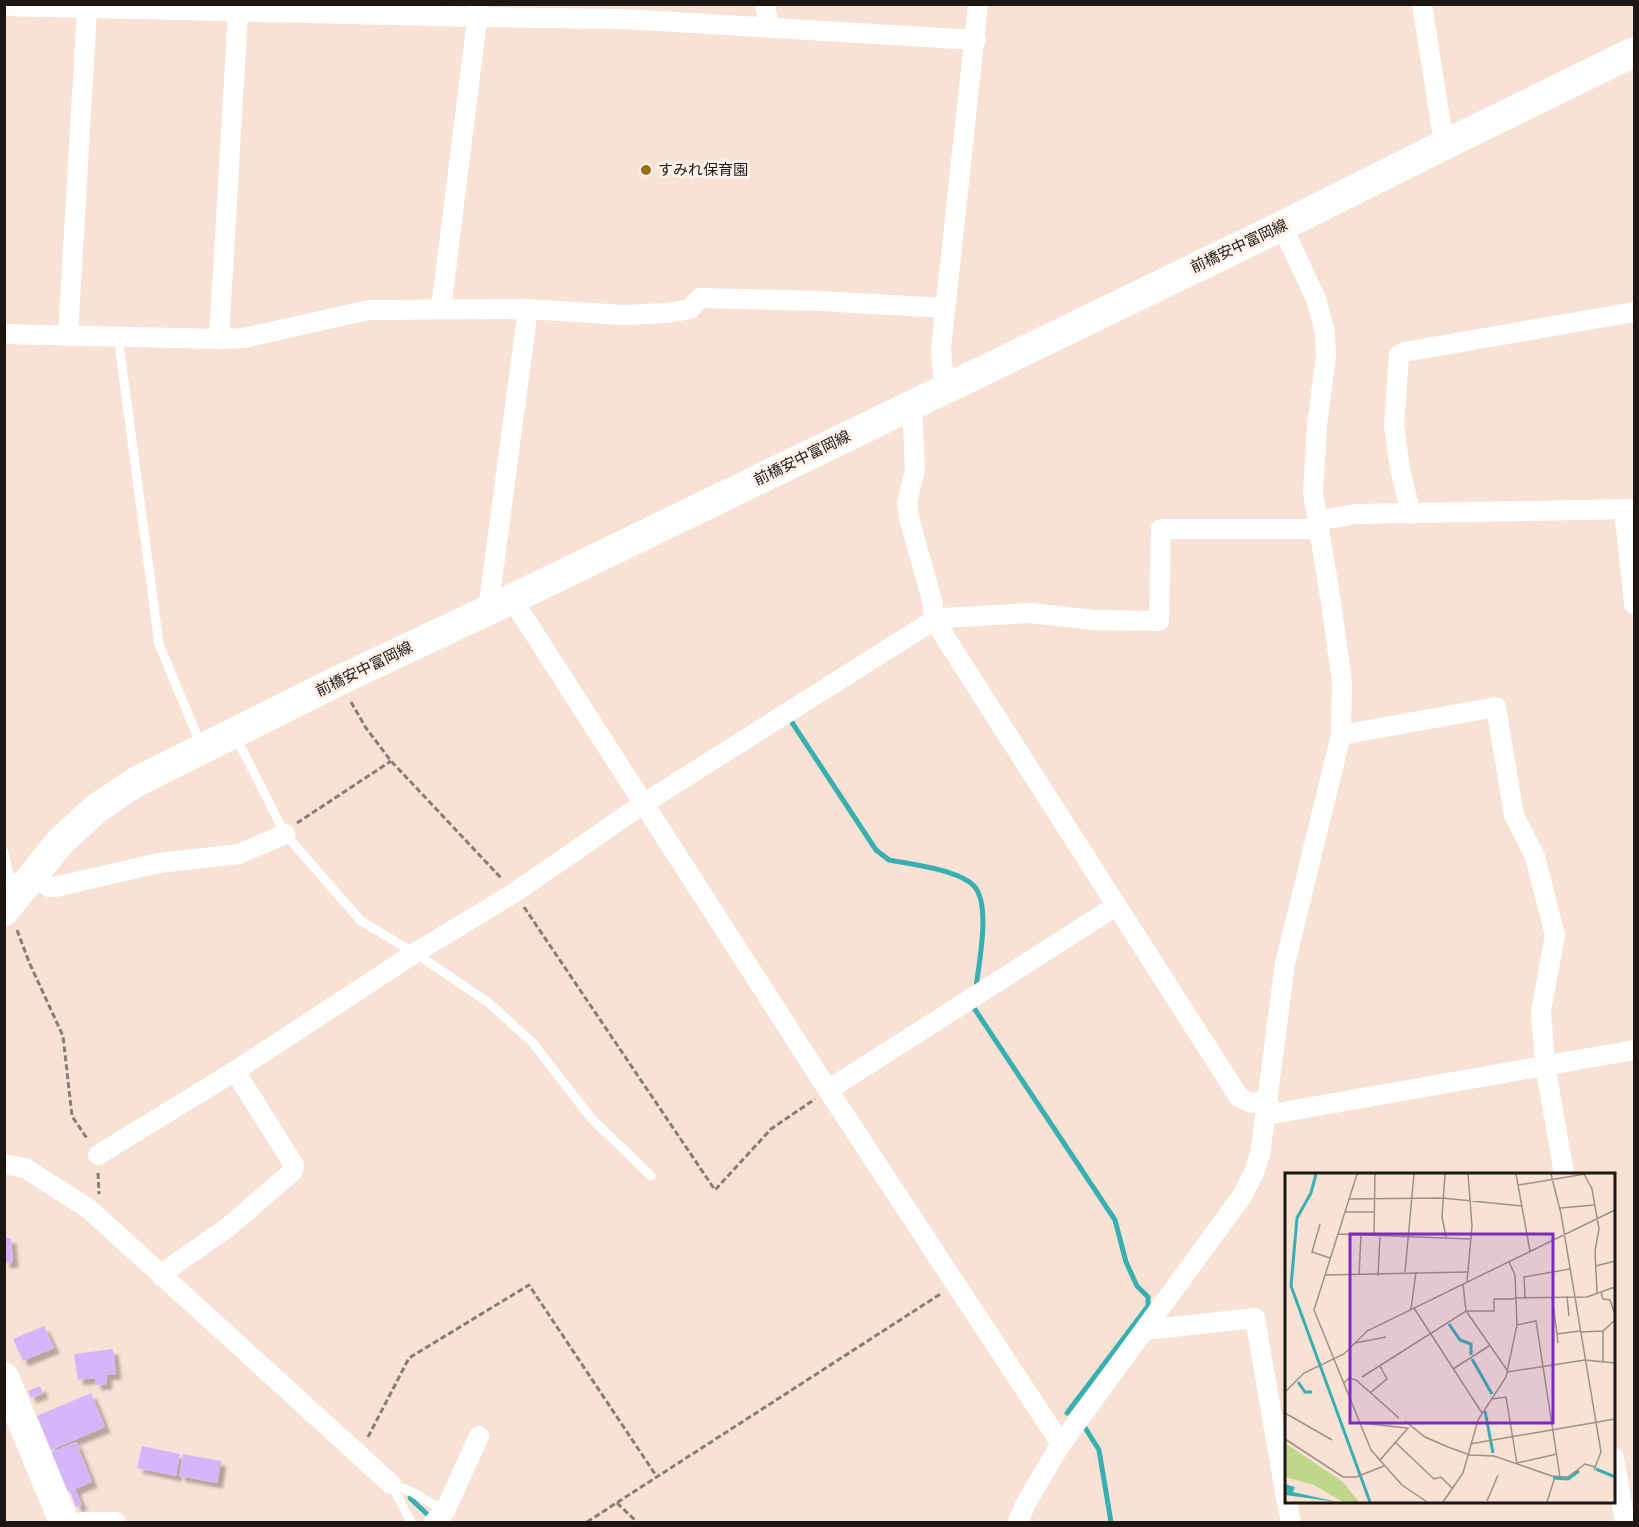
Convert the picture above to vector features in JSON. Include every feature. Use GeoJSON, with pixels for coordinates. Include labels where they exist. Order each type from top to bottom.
{"type":"FeatureCollection","features":[{"type":"Feature","properties":{"kind":"main road","name":"前橋安中富岡線"},"geometry":{"type":"LineString","coordinates":[[18,902],[60,842],[97,808],[136,782],[338,681],[1282,226],[1635,52]]}},
{"type":"Feature","properties":{"kind":"main road"},"geometry":{"type":"LineString","coordinates":[[4,1377],[64,1522]]}},
{"type":"Feature","properties":{"kind":"street"},"geometry":{"type":"LineString","coordinates":[[765,4],[769,26]]}},
{"type":"Feature","properties":{"kind":"street"},"geometry":{"type":"LineString","coordinates":[[944,389],[941,349],[976,40],[978,4]]}},
{"type":"Feature","properties":{"kind":"street"},"geometry":{"type":"LineString","coordinates":[[1422,4],[1442,132],[1448,143]]}},
{"type":"Feature","properties":{"kind":"street"},"geometry":{"type":"LineString","coordinates":[[4,6],[87,9],[193,8],[238,12],[478,11],[769,26],[976,40]]}},
{"type":"Feature","properties":{"kind":"street"},"geometry":{"type":"LineString","coordinates":[[68,336],[87,9]]}},
{"type":"Feature","properties":{"kind":"street"},"geometry":{"type":"LineString","coordinates":[[441,309],[478,11]]}},
{"type":"Feature","properties":{"kind":"street"},"geometry":{"type":"LineString","coordinates":[[219,339],[238,12]]}},
{"type":"Feature","properties":{"kind":"street"},"geometry":{"type":"LineString","coordinates":[[1018,1522],[1026,1503],[1061,1444],[1242,1196],[1260,1155],[1286,964],[1341,735],[1342,682],[1313,493],[1317,425],[1326,356],[1325,332],[1316,298],[1282,226]]}},
{"type":"Feature","properties":{"kind":"street"},"geometry":{"type":"LineString","coordinates":[[4,334],[244,338],[369,310],[528,309],[623,315],[657,314],[690,309],[700,298],[821,301],[945,308]]}},
{"type":"Feature","properties":{"kind":"street"},"geometry":{"type":"LineString","coordinates":[[528,309],[500,604],[643,804],[1061,1444]]}},
{"type":"Feature","properties":{"kind":"street"},"geometry":{"type":"LineString","coordinates":[[1412,514],[1400,469],[1394,426],[1400,355],[1404,352],[1635,312]]}},
{"type":"Feature","properties":{"kind":"street"},"geometry":{"type":"LineString","coordinates":[[912,405],[915,469],[907,503],[909,519],[933,604],[934,620],[1239,1097],[1267,1107],[1635,1050]]}},
{"type":"Feature","properties":{"kind":"street"},"geometry":{"type":"LineString","coordinates":[[98,1155],[235,1071],[415,953],[514,893],[643,804],[934,620],[1030,613],[1093,620],[1159,621],[1161,529],[1318,525],[1356,514],[1629,509],[1635,604]]}},
{"type":"Feature","properties":{"kind":"street"},"geometry":{"type":"LineString","coordinates":[[1341,735],[1496,707],[1514,815],[1535,857],[1555,935],[1540,1012],[1545,1064],[1564,1173]]}},
{"type":"Feature","properties":{"kind":"street"},"geometry":{"type":"LineString","coordinates":[[18,902],[50,887],[159,863],[238,854],[285,834]]}},
{"type":"Feature","properties":{"kind":"street"},"geometry":{"type":"LineString","coordinates":[[828,1090],[1116,906]]}},
{"type":"Feature","properties":{"kind":"street"},"geometry":{"type":"LineString","coordinates":[[162,1277],[171,1267],[227,1228],[293,1171],[294,1165],[235,1071]]}},
{"type":"Feature","properties":{"kind":"street"},"geometry":{"type":"LineString","coordinates":[[4,1164],[25,1168],[35,1173],[89,1209],[391,1484]]}},
{"type":"Feature","properties":{"kind":"street"},"geometry":{"type":"LineString","coordinates":[[1145,1330],[1255,1318],[1285,1489]]}},
{"type":"Feature","properties":{"kind":"street"},"geometry":{"type":"LineString","coordinates":[[446,1519],[479,1436]]}},
{"type":"Feature","properties":{"kind":"street"},"geometry":{"type":"LineString","coordinates":[[1615,1464],[1625,1522]]}},
{"type":"Feature","properties":{"kind":"street"},"geometry":{"type":"LineString","coordinates":[[1288,1503],[1291,1522]]}},
{"type":"Feature","properties":{"kind":"street"},"geometry":{"type":"LineString","coordinates":[[82,1522],[116,1522]]}},
{"type":"Feature","properties":{"kind":"lane"},"geometry":{"type":"LineString","coordinates":[[118,336],[159,644],[203,749]]}},
{"type":"Feature","properties":{"kind":"lane"},"geometry":{"type":"LineString","coordinates":[[234,734],[285,834],[362,921],[415,953],[489,1003],[533,1043],[591,1118],[651,1176]]}},
{"type":"Feature","properties":{"kind":"lane"},"geometry":{"type":"LineString","coordinates":[[4,852],[18,902]]}},
{"type":"Feature","properties":{"kind":"lane"},"geometry":{"type":"LineString","coordinates":[[391,1484],[410,1491],[446,1519]]}},
{"type":"Feature","properties":{"kind":"lane"},"geometry":{"type":"LineString","coordinates":[[391,1484],[411,1522]]}},
{"type":"Feature","properties":{"kind":"path"},"geometry":{"type":"LineString","coordinates":[[338,681],[366,728],[391,761],[514,893],[715,1190],[771,1130],[828,1090]]}},
{"type":"Feature","properties":{"kind":"path"},"geometry":{"type":"LineString","coordinates":[[285,834],[288,828],[391,761]]}},
{"type":"Feature","properties":{"kind":"path"},"geometry":{"type":"LineString","coordinates":[[18,902],[29,962],[63,1036],[72,1116],[98,1155],[100,1219]]}},
{"type":"Feature","properties":{"kind":"path"},"geometry":{"type":"LineString","coordinates":[[587,1522],[956,1284]]}},
{"type":"Feature","properties":{"kind":"path"},"geometry":{"type":"LineString","coordinates":[[357,1455],[409,1358],[529,1285],[657,1477]]}},
{"type":"Feature","properties":{"kind":"path"},"geometry":{"type":"LineString","coordinates":[[617,1503],[637,1522]]}},
{"type":"Feature","properties":{"kind":"building"},"geometry":{"type":"Polygon","coordinates":[[[4,1238],[11,1238],[13,1262],[4,1263],[4,1238]]]}},
{"type":"Feature","properties":{"kind":"building"},"geometry":{"type":"Polygon","coordinates":[[[44,1326],[54,1348],[23,1361],[13,1339],[44,1326]]]}},
{"type":"Feature","properties":{"kind":"building"},"geometry":{"type":"Polygon","coordinates":[[[113,1349],[116,1374],[106,1375],[107,1384],[96,1385],[95,1378],[78,1380],[74,1354],[113,1349]]]}},
{"type":"Feature","properties":{"kind":"building"},"geometry":{"type":"Polygon","coordinates":[[[40,1386],[43,1393],[31,1398],[28,1391],[40,1386]]]}},
{"type":"Feature","properties":{"kind":"building"},"geometry":{"type":"Polygon","coordinates":[[[91,1393],[105,1427],[51,1450],[37,1416],[91,1393]]]}},
{"type":"Feature","properties":{"kind":"building"},"geometry":{"type":"Polygon","coordinates":[[[76,1442],[92,1482],[75,1489],[82,1505],[76,1507],[51,1452],[76,1442]]]}},
{"type":"Feature","properties":{"kind":"building"},"geometry":{"type":"Polygon","coordinates":[[[142,1446],[180,1454],[176,1476],[137,1468],[142,1446]]]}},
{"type":"Feature","properties":{"kind":"building"},"geometry":{"type":"Polygon","coordinates":[[[183,1454],[221,1461],[217,1483],[179,1476],[183,1454]]]}},
{"type":"Feature","properties":{"kind":"waterway"},"geometry":{"type":"LineString","coordinates":[[791,721],[876,850],[889,860],[946,872],[967,880],[974,886],[982,906],[983,920],[976,987]]}},
{"type":"Feature","properties":{"kind":"waterway"},"geometry":{"type":"LineString","coordinates":[[974,1008],[1115,1220],[1126,1262],[1137,1286],[1148,1297],[1148,1306],[1067,1413]]}},
{"type":"Feature","properties":{"kind":"waterway"},"geometry":{"type":"LineString","coordinates":[[1084,1426],[1099,1450],[1111,1522]]}},
{"type":"Feature","properties":{"kind":"waterway"},"geometry":{"type":"LineString","coordinates":[[410,1498],[428,1515]]}},
{"type":"Feature","properties":{"kind":"place","name":"すみれ保育園"},"geometry":{"type":"Point","coordinates":[646,170]}}]}
